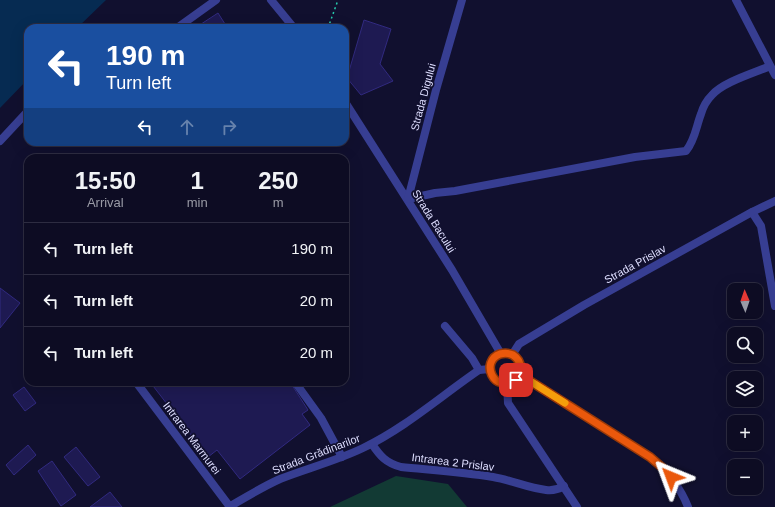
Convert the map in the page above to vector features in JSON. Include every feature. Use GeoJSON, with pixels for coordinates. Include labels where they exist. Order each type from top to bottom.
{"type":"FeatureCollection","features":[{"type":"Feature","properties":{"kind":"street"},"geometry":{"type":"LineString","coordinates":[[183,24],[216,0]]}},
{"type":"Feature","properties":{"kind":"street","name":"Strada Digului"},"geometry":{"type":"LineString","coordinates":[[408,199],[436,90],[462,0]]}},
{"type":"Feature","properties":{"kind":"street"},"geometry":{"type":"LineString","coordinates":[[736,0],[775,75]]}},
{"type":"Feature","properties":{"kind":"street"},"geometry":{"type":"LineString","coordinates":[[273,1],[291,24]]}},
{"type":"Feature","properties":{"kind":"street"},"geometry":{"type":"LineString","coordinates":[[408,199],[435,193],[455,191],[580,169],[635,157],[686,151],[692,143],[696,125],[703,108],[712,95],[724,86],[770,66]]}},
{"type":"Feature","properties":{"kind":"street","name":"Strada Bacului"},"geometry":{"type":"LineString","coordinates":[[349,108],[452,270],[501,354]]}},
{"type":"Feature","properties":{"kind":"street"},"geometry":{"type":"LineString","coordinates":[[0,141],[24,115]]}},
{"type":"Feature","properties":{"kind":"street","name":"Strada Prislav"},"geometry":{"type":"LineString","coordinates":[[512,354],[519,344],[584,305],[752,212],[775,201]]}},
{"type":"Feature","properties":{"kind":"street"},"geometry":{"type":"LineString","coordinates":[[752,212],[760,226],[775,306]]}},
{"type":"Feature","properties":{"kind":"street"},"geometry":{"type":"LineString","coordinates":[[445,326],[472,358],[479,370],[490,369]]}},
{"type":"Feature","properties":{"kind":"street"},"geometry":{"type":"LineString","coordinates":[[501,354],[512,354],[519,361],[520,371],[516,380],[507,384],[502,383],[493,378],[490,369],[493,359],[501,354]]}},
{"type":"Feature","properties":{"kind":"street","name":"Strada Grădinarilor"},"geometry":{"type":"LineString","coordinates":[[230,507],[260,489],[280,480],[372,444],[399,428],[479,370]]}},
{"type":"Feature","properties":{"kind":"street"},"geometry":{"type":"LineString","coordinates":[[520,371],[530,381],[650,457],[664,469],[677,484],[688,507]]}},
{"type":"Feature","properties":{"kind":"street"},"geometry":{"type":"LineString","coordinates":[[507,384],[508,403],[577,507]]}},
{"type":"Feature","properties":{"kind":"street","name":"Intrarea Marmurei"},"geometry":{"type":"LineString","coordinates":[[139,386],[230,507]]}},
{"type":"Feature","properties":{"kind":"street"},"geometry":{"type":"LineString","coordinates":[[298,386],[320,418],[342,457]]}},
{"type":"Feature","properties":{"kind":"street","name":"Intrarea 2 Prislav"},"geometry":{"type":"LineString","coordinates":[[372,444],[380,457],[401,467],[474,474],[548,490],[558,489],[564,486]]}},
{"type":"Feature","properties":{"kind":"path"},"geometry":{"type":"LineString","coordinates":[[329,24],[338,0]]}},
{"type":"Feature","properties":{"kind":"green space"},"geometry":{"type":"Polygon","coordinates":[[[396,476],[448,484],[467,507],[330,507],[396,476]]]}},
{"type":"Feature","properties":{"kind":"water"},"geometry":{"type":"Polygon","coordinates":[[[0,0],[106,0],[81,24],[24,24],[24,83],[0,108],[0,0]]]}},
{"type":"Feature","properties":{"kind":"building"},"geometry":{"type":"Polygon","coordinates":[[[218,13],[225,24],[201,24],[218,13]]]}},
{"type":"Feature","properties":{"kind":"building"},"geometry":{"type":"Polygon","coordinates":[[[364,20],[391,29],[380,64],[393,81],[361,95],[349,80],[349,71],[364,20]]]}},
{"type":"Feature","properties":{"kind":"building"},"geometry":{"type":"Polygon","coordinates":[[[0,288],[20,303],[0,328],[0,288]]]}},
{"type":"Feature","properties":{"kind":"building"},"geometry":{"type":"Polygon","coordinates":[[[153,386],[293,386],[308,410],[302,414],[310,425],[240,479],[217,450],[208,457],[153,386]]]}},
{"type":"Feature","properties":{"kind":"building"},"geometry":{"type":"Polygon","coordinates":[[[24,387],[36,403],[25,411],[13,395],[24,387]]]}},
{"type":"Feature","properties":{"kind":"building"},"geometry":{"type":"Polygon","coordinates":[[[28,445],[36,455],[14,475],[6,465],[28,445]]]}},
{"type":"Feature","properties":{"kind":"building"},"geometry":{"type":"Polygon","coordinates":[[[76,447],[100,477],[88,486],[64,457],[76,447]]]}},
{"type":"Feature","properties":{"kind":"building"},"geometry":{"type":"Polygon","coordinates":[[[52,461],[76,495],[61,506],[38,471],[52,461]]]}},
{"type":"Feature","properties":{"kind":"building"},"geometry":{"type":"Polygon","coordinates":[[[110,492],[122,507],[90,507],[110,492]]]}},
{"type":"Feature","properties":{"kind":"slow traffic"},"geometry":{"type":"LineString","coordinates":[[521,372],[530,381],[565,403]]}},
{"type":"Feature","properties":{"kind":"route"},"geometry":{"type":"LineString","coordinates":[[516,380],[507,384],[493,378],[490,369],[493,359],[501,354],[512,354],[519,361],[520,371],[530,381],[650,457],[671,477]]}}]}
